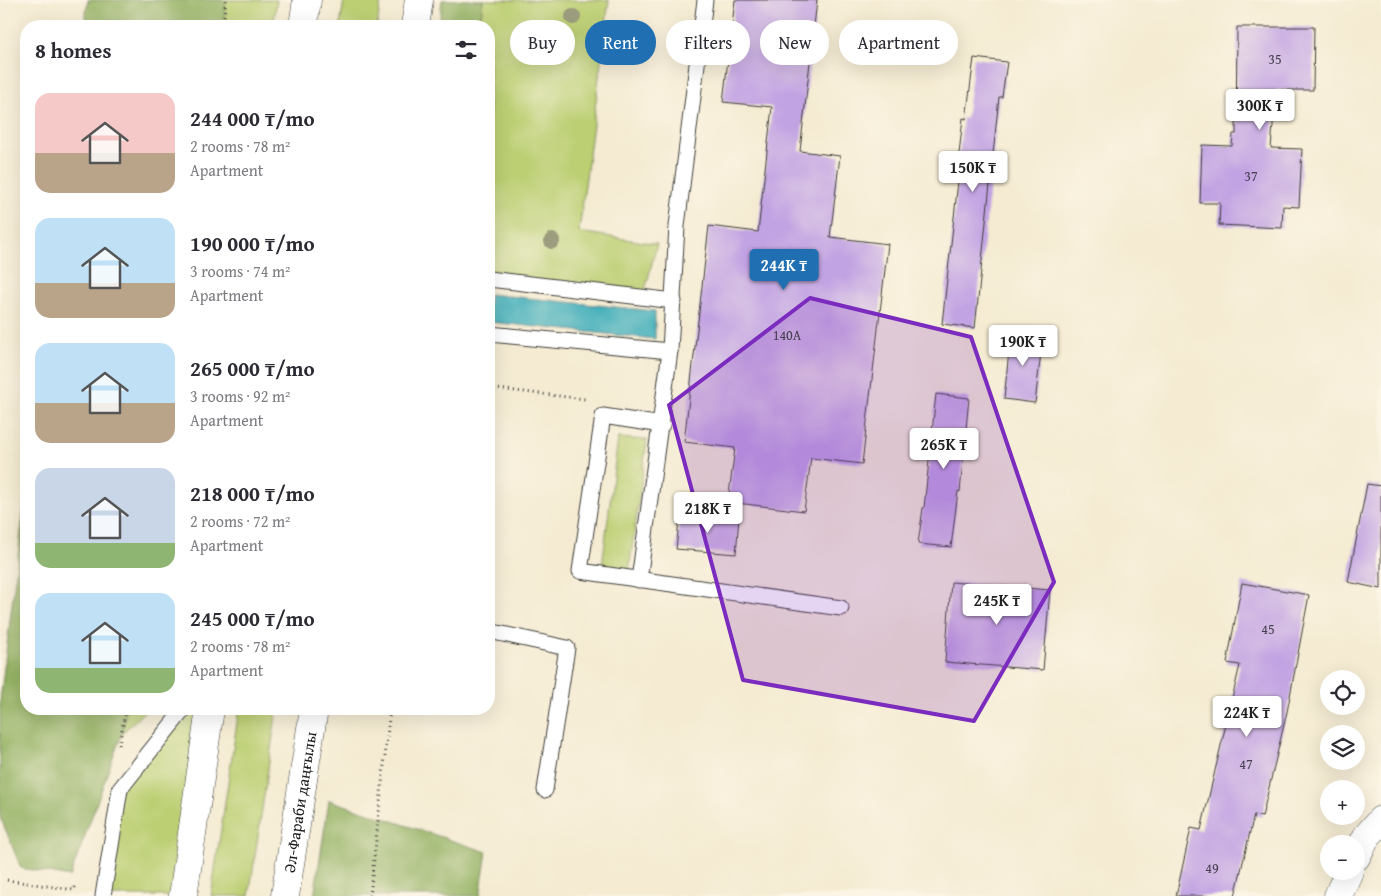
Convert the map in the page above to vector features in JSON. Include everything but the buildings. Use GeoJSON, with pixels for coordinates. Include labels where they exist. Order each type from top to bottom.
{"type":"FeatureCollection","features":[{"type":"Feature","properties":{"kind":"main road"},"geometry":{"type":"LineString","coordinates":[[304,20],[307,0]]}},
{"type":"Feature","properties":{"kind":"main road"},"geometry":{"type":"LineString","coordinates":[[182,896],[209,715]]}},
{"type":"Feature","properties":{"kind":"main road","name":"Әл-Фараби даңғылы"},"geometry":{"type":"LineString","coordinates":[[284,896],[316,715]]}},
{"type":"Feature","properties":{"kind":"main road"},"geometry":{"type":"LineString","coordinates":[[1365,840],[1381,820]]}},
{"type":"Feature","properties":{"kind":"main road"},"geometry":{"type":"LineString","coordinates":[[1338,896],[1346,880]]}},
{"type":"Feature","properties":{"kind":"lane"},"geometry":{"type":"LineString","coordinates":[[639,580],[662,425],[674,301],[677,226],[705,0]]}},
{"type":"Feature","properties":{"kind":"lane"},"geometry":{"type":"LineString","coordinates":[[495,280],[674,301]]}},
{"type":"Feature","properties":{"kind":"lane"},"geometry":{"type":"LineString","coordinates":[[495,335],[670,351]]}},
{"type":"Feature","properties":{"kind":"lane"},"geometry":{"type":"LineString","coordinates":[[662,425],[603,416],[580,571],[841,608]]}},
{"type":"Feature","properties":{"kind":"lane"},"geometry":{"type":"LineString","coordinates":[[495,632],[567,648],[545,790]]}},
{"type":"Feature","properties":{"kind":"lane"},"geometry":{"type":"LineString","coordinates":[[103,896],[120,789],[179,715]]}},
{"type":"Feature","properties":{"kind":"path"},"geometry":{"type":"LineString","coordinates":[[224,20],[226,0]]}},
{"type":"Feature","properties":{"kind":"path"},"geometry":{"type":"LineString","coordinates":[[495,389],[587,399]]}},
{"type":"Feature","properties":{"kind":"path"},"geometry":{"type":"LineString","coordinates":[[117,752],[125,715]]}},
{"type":"Feature","properties":{"kind":"path"},"geometry":{"type":"LineString","coordinates":[[370,896],[389,715]]}},
{"type":"Feature","properties":{"kind":"path"},"geometry":{"type":"LineString","coordinates":[[7,880],[74,890],[78,880]]}},
{"type":"Feature","properties":{"kind":"highlighted area"},"geometry":{"type":"Polygon","coordinates":[[[810,298],[971,337],[1054,582],[974,721],[743,680],[669,405],[810,298]]]}},
{"type":"Feature","properties":{"kind":"green space"},"geometry":{"type":"Polygon","coordinates":[[[88,0],[226,0],[224,20],[85,20],[88,0]]]}},
{"type":"Feature","properties":{"kind":"green space"},"geometry":{"type":"Polygon","coordinates":[[[226,0],[277,0],[274,20],[224,20],[226,0]]]}},
{"type":"Feature","properties":{"kind":"green space"},"geometry":{"type":"Polygon","coordinates":[[[344,0],[381,0],[378,20],[341,20],[344,0]]]}},
{"type":"Feature","properties":{"kind":"green space"},"geometry":{"type":"Polygon","coordinates":[[[442,0],[483,0],[481,20],[441,20],[442,0]]]}},
{"type":"Feature","properties":{"kind":"green space"},"geometry":{"type":"Polygon","coordinates":[[[483,0],[609,0],[606,20],[585,20],[585,65],[601,65],[579,232],[657,244],[643,298],[495,280],[495,20],[481,20],[483,0]]]}},
{"type":"Feature","properties":{"kind":"green space"},"geometry":{"type":"Polygon","coordinates":[[[618,438],[647,440],[628,578],[601,574],[618,438]]]}},
{"type":"Feature","properties":{"kind":"green space"},"geometry":{"type":"Polygon","coordinates":[[[20,539],[20,715],[125,715],[122,733],[70,877],[21,868],[0,816],[0,701],[20,539]]]}},
{"type":"Feature","properties":{"kind":"green space"},"geometry":{"type":"Polygon","coordinates":[[[125,715],[141,715],[122,733],[125,715]]]}},
{"type":"Feature","properties":{"kind":"green space"},"geometry":{"type":"Polygon","coordinates":[[[179,715],[202,715],[175,896],[103,896],[120,789],[179,715]]]}},
{"type":"Feature","properties":{"kind":"green space"},"geometry":{"type":"Polygon","coordinates":[[[238,715],[276,715],[249,896],[211,896],[238,715]]]}},
{"type":"Feature","properties":{"kind":"green space"},"geometry":{"type":"Polygon","coordinates":[[[329,800],[487,852],[480,896],[314,896],[329,800]]]}},
{"type":"Feature","properties":{"kind":"water"},"geometry":{"type":"Polygon","coordinates":[[[495,295],[655,311],[655,339],[495,323],[495,295]]]}}]}
